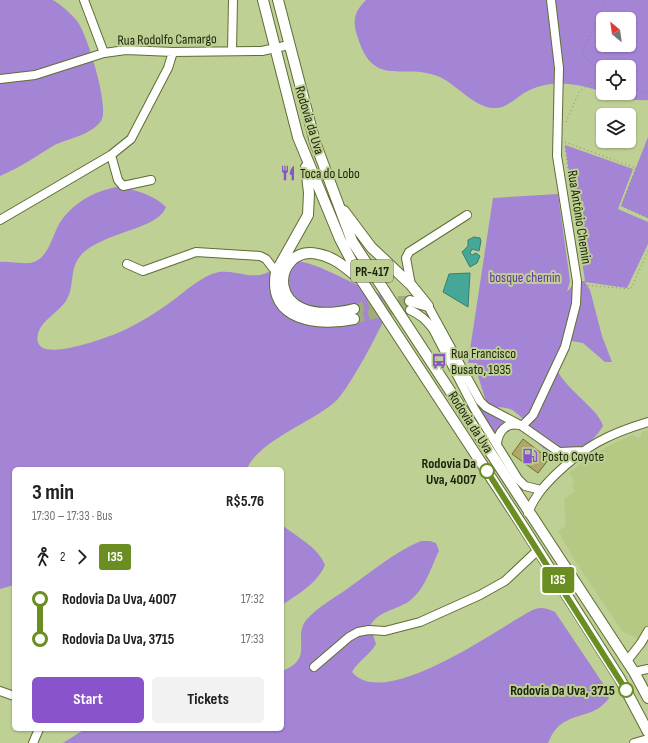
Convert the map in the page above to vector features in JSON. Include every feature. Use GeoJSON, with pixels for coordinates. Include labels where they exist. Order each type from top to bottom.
{"type":"FeatureCollection","features":[{"type":"Feature","properties":{"kind":"main road","name":"Rodovia da Uva"},"geometry":{"type":"LineString","coordinates":[[263,0],[303,151],[340,239],[362,281],[538,550],[620,679],[648,732]]}},
{"type":"Feature","properties":{"kind":"main road","name":"Rodovia da Uva"},"geometry":{"type":"LineString","coordinates":[[280,1],[289,45],[315,142],[352,241],[528,513],[627,661],[648,698]]}},
{"type":"Feature","properties":{"kind":"main road"},"geometry":{"type":"LineString","coordinates":[[303,151],[310,193],[308,215],[276,272],[275,280],[277,295],[283,306],[294,315],[321,323],[354,314],[311,312],[291,301],[284,292],[282,280],[285,270],[291,261],[299,256],[317,253],[336,261],[362,281]]}},
{"type":"Feature","properties":{"kind":"main road"},"geometry":{"type":"LineString","coordinates":[[338,203],[371,247],[411,285],[428,306]]}},
{"type":"Feature","properties":{"kind":"main road"},"geometry":{"type":"LineString","coordinates":[[410,306],[428,306]]}},
{"type":"Feature","properties":{"kind":"street"},"geometry":{"type":"LineString","coordinates":[[84,0],[104,53]]}},
{"type":"Feature","properties":{"kind":"street"},"geometry":{"type":"LineString","coordinates":[[232,51],[233,0]]}},
{"type":"Feature","properties":{"kind":"street","name":"Rua Antônio Chemin"},"geometry":{"type":"LineString","coordinates":[[522,426],[533,415],[565,347],[576,304],[577,281],[557,156],[559,68],[551,0]]}},
{"type":"Feature","properties":{"kind":"street","name":"Rua Rodolfo Camargo"},"geometry":{"type":"LineString","coordinates":[[0,79],[35,75],[104,53],[126,50],[173,52],[232,51],[275,48],[289,45]]}},
{"type":"Feature","properties":{"kind":"street"},"geometry":{"type":"LineString","coordinates":[[0,220],[111,155],[131,139],[168,68],[173,52]]}},
{"type":"Feature","properties":{"kind":"street"},"geometry":{"type":"LineString","coordinates":[[111,155],[120,184],[123,186],[151,180]]}},
{"type":"Feature","properties":{"kind":"street"},"geometry":{"type":"LineString","coordinates":[[411,285],[406,258],[409,252],[467,215]]}},
{"type":"Feature","properties":{"kind":"street"},"geometry":{"type":"LineString","coordinates":[[127,264],[143,272],[202,252],[260,256],[266,259],[276,272]]}},
{"type":"Feature","properties":{"kind":"street"},"geometry":{"type":"LineString","coordinates":[[410,306],[426,320],[433,329],[474,408],[525,486],[540,490]]}},
{"type":"Feature","properties":{"kind":"street"},"geometry":{"type":"LineString","coordinates":[[428,306],[480,401],[486,407],[522,426],[559,452],[561,458],[560,471]]}},
{"type":"Feature","properties":{"kind":"street"},"geometry":{"type":"LineString","coordinates":[[528,513],[540,490],[583,450],[616,432],[648,422]]}},
{"type":"Feature","properties":{"kind":"street"},"geometry":{"type":"LineString","coordinates":[[497,444],[500,432],[504,428],[510,425],[522,426]]}},
{"type":"Feature","properties":{"kind":"street"},"geometry":{"type":"LineString","coordinates":[[559,452],[583,450]]}},
{"type":"Feature","properties":{"kind":"street"},"geometry":{"type":"LineString","coordinates":[[314,667],[349,637],[358,632],[369,630],[384,631],[420,622],[480,595],[505,581],[538,550]]}},
{"type":"Feature","properties":{"kind":"street"},"geometry":{"type":"LineString","coordinates":[[627,661],[642,643],[648,632]]}},
{"type":"Feature","properties":{"kind":"street"},"geometry":{"type":"LineString","coordinates":[[634,672],[648,669]]}},
{"type":"Feature","properties":{"kind":"street"},"geometry":{"type":"LineString","coordinates":[[0,691],[12,695]]}},
{"type":"Feature","properties":{"kind":"street"},"geometry":{"type":"LineString","coordinates":[[33,743],[38,731]]}},
{"type":"Feature","properties":{"kind":"street"},"geometry":{"type":"LineString","coordinates":[[634,743],[648,739]]}},
{"type":"Feature","properties":{"kind":"path"},"geometry":{"type":"LineString","coordinates":[[596,67],[582,54],[606,0]]}},
{"type":"Feature","properties":{"kind":"path"},"geometry":{"type":"LineString","coordinates":[[558,123],[565,124],[579,92],[596,79]]}},
{"type":"Feature","properties":{"kind":"path"},"geometry":{"type":"LineString","coordinates":[[636,90],[648,93]]}},
{"type":"Feature","properties":{"kind":"path"},"geometry":{"type":"LineString","coordinates":[[575,218],[565,142],[636,168],[621,206],[648,218]]}},
{"type":"Feature","properties":{"kind":"path"},"geometry":{"type":"LineString","coordinates":[[584,286],[631,289],[648,251]]}},
{"type":"Feature","properties":{"kind":"shaded area"},"geometry":{"type":"Polygon","coordinates":[[[648,431],[648,644],[622,631],[574,559],[558,531],[566,526],[564,499],[575,491],[572,486],[574,480],[569,473],[592,455],[614,443],[633,435],[637,438],[641,437],[641,432],[648,431]]]}},
{"type":"Feature","properties":{"kind":"green space"},"geometry":{"type":"Polygon","coordinates":[[[0,0],[52,0],[63,7],[74,18],[79,24],[88,43],[97,73],[103,102],[103,114],[101,121],[91,130],[53,146],[0,176],[0,0]]]}},
{"type":"Feature","properties":{"kind":"green space"},"geometry":{"type":"Polygon","coordinates":[[[366,0],[648,0],[648,100],[636,100],[636,60],[596,60],[596,90],[573,84],[543,85],[524,93],[510,103],[499,108],[481,105],[440,77],[426,73],[381,69],[372,63],[364,52],[357,35],[355,20],[359,8],[366,0]]]}},
{"type":"Feature","properties":{"kind":"green space"},"geometry":{"type":"Polygon","coordinates":[[[648,137],[648,218],[621,206],[648,137]]]}},
{"type":"Feature","properties":{"kind":"green space","name":"bosque chemin"},"geometry":{"type":"Polygon","coordinates":[[[565,145],[633,169],[618,209],[648,222],[648,244],[627,288],[585,282],[590,290],[602,336],[612,362],[605,362],[583,343],[572,341],[558,351],[555,361],[558,372],[566,384],[598,416],[603,426],[594,438],[586,444],[573,450],[559,452],[550,451],[537,442],[523,419],[512,410],[502,407],[488,408],[474,363],[468,363],[493,198],[558,194],[570,281],[567,292],[576,281],[585,281],[565,145]]]}},
{"type":"Feature","properties":{"kind":"green space"},"geometry":{"type":"Polygon","coordinates":[[[117,187],[143,193],[156,199],[166,207],[161,215],[151,221],[98,243],[87,250],[78,259],[74,269],[71,289],[67,299],[64,304],[43,324],[38,334],[38,343],[44,348],[54,350],[80,346],[117,333],[154,314],[198,281],[212,274],[224,272],[260,275],[265,274],[285,263],[293,261],[300,261],[317,266],[374,291],[383,297],[387,307],[387,313],[378,333],[356,372],[336,401],[262,450],[253,459],[248,467],[12,467],[12,586],[0,589],[0,262],[26,263],[34,262],[39,259],[47,251],[59,224],[70,210],[92,195],[117,187]]]}},
{"type":"Feature","properties":{"kind":"green space"},"geometry":{"type":"Polygon","coordinates":[[[480,408],[506,420],[494,434],[480,408]]]}},
{"type":"Feature","properties":{"kind":"green space"},"geometry":{"type":"Polygon","coordinates":[[[284,526],[312,548],[322,559],[325,565],[317,578],[301,593],[284,604],[284,526]]]}},
{"type":"Feature","properties":{"kind":"green space"},"geometry":{"type":"Polygon","coordinates":[[[421,541],[430,541],[436,543],[439,551],[426,581],[418,593],[408,602],[382,614],[373,621],[370,626],[376,644],[352,672],[367,681],[387,682],[411,676],[462,652],[531,611],[542,608],[555,612],[604,685],[609,698],[598,708],[566,721],[560,725],[553,733],[548,743],[63,743],[82,731],[284,731],[284,670],[292,666],[301,654],[301,633],[307,619],[321,607],[382,563],[421,541]]]}},
{"type":"Feature","properties":{"kind":"water"},"geometry":{"type":"Polygon","coordinates":[[[474,237],[480,238],[481,241],[479,251],[472,249],[470,253],[472,255],[476,253],[480,256],[477,263],[470,267],[462,252],[468,246],[468,240],[474,237]]]}},
{"type":"Feature","properties":{"kind":"water"},"geometry":{"type":"Polygon","coordinates":[[[470,273],[468,307],[443,292],[449,274],[470,273]]]}},
{"type":"Feature","properties":{"kind":"building","name":"Posto Coyote"},"geometry":{"type":"Polygon","coordinates":[[[523,439],[549,459],[538,473],[512,454],[523,439]]]}},
{"type":"Feature","properties":{"kind":"tunnel"},"geometry":{"type":"LineString","coordinates":[[354,309],[384,301],[410,301]]}},
{"type":"Feature","properties":{"kind":"tunnel"},"geometry":{"type":"LineString","coordinates":[[354,319],[389,310],[410,310]]}},
{"type":"Feature","properties":{"kind":"bus line","name":"I35"},"geometry":{"type":"LineString","coordinates":[[487,471],[626,690]]}},
{"type":"Feature","properties":{"kind":"place","name":"Toca do Lobo"},"geometry":{"type":"Point","coordinates":[288,173]}},
{"type":"Feature","properties":{"kind":"place","name":"Rua Francisco Busato, 1935"},"geometry":{"type":"Point","coordinates":[439,361]}},
{"type":"Feature","properties":{"kind":"place","name":"Posto Coyote"},"geometry":{"type":"Point","coordinates":[530,456]}},
{"type":"Feature","properties":{"kind":"place","name":"Rodovia Da Uva, 4007"},"geometry":{"type":"Point","coordinates":[487,471]}},
{"type":"Feature","properties":{"kind":"place","name":"Rodovia Da Uva, 3715"},"geometry":{"type":"Point","coordinates":[626,690]}}]}
